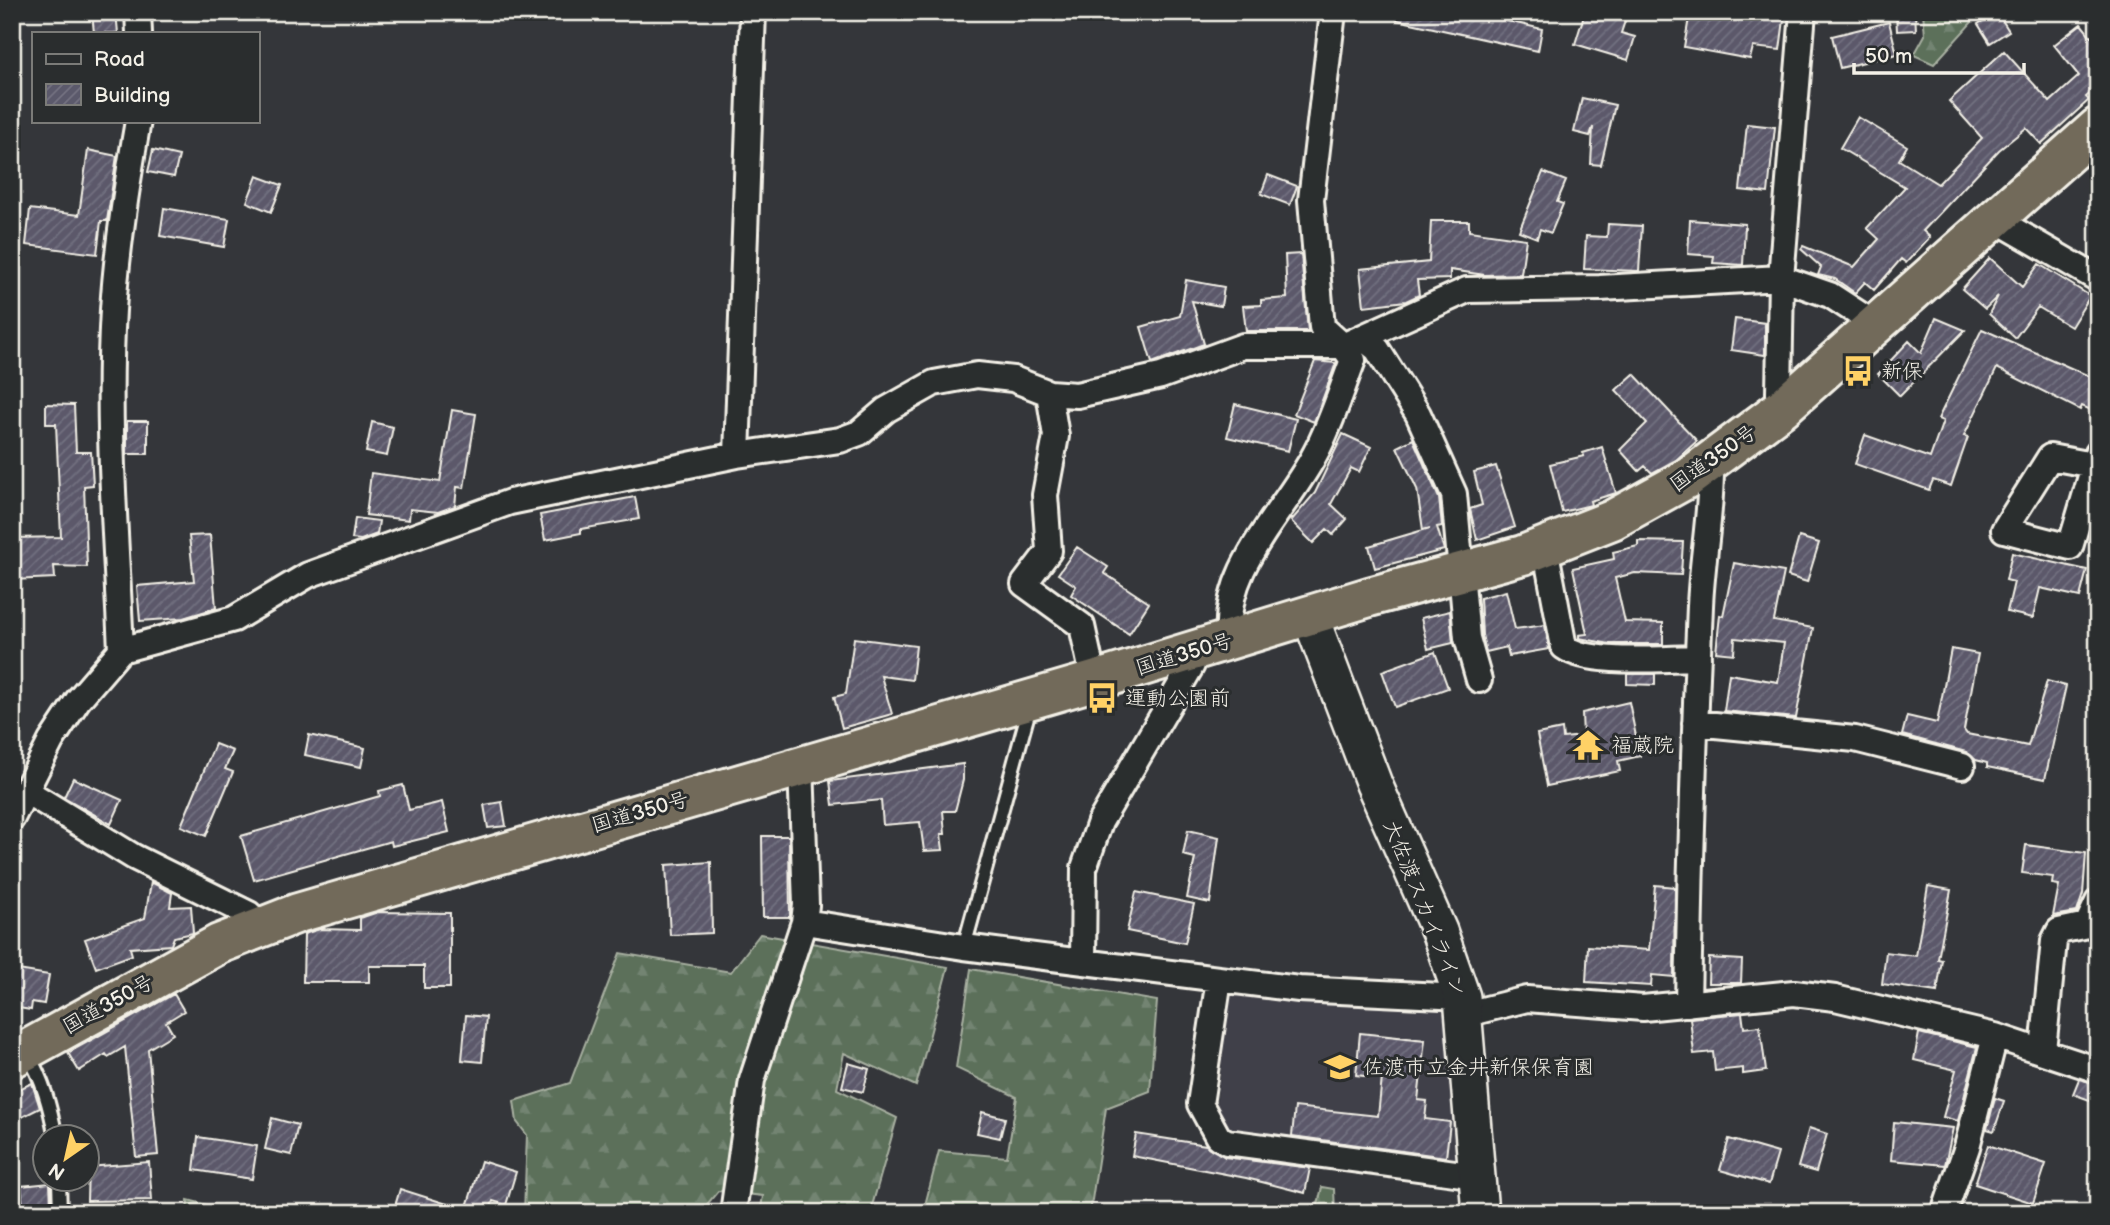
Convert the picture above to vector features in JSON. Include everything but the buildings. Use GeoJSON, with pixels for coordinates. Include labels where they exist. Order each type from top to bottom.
{"type":"FeatureCollection","features":[{"type":"Feature","properties":{"kind":"highway","name":"国道350号"},"geometry":{"type":"LineString","coordinates":[[19,1054],[219,944],[262,926],[349,897],[1545,547],[1612,520],[1711,463],[1782,408],[2098,127]]}},
{"type":"Feature","properties":{"kind":"street"},"geometry":{"type":"LineString","coordinates":[[138,12],[139,32]]}},
{"type":"Feature","properties":{"kind":"street"},"geometry":{"type":"LineString","coordinates":[[737,455],[753,12]]}},
{"type":"Feature","properties":{"kind":"street"},"geometry":{"type":"LineString","coordinates":[[1333,12],[1311,200],[1322,327],[1377,349],[1418,414],[1454,494],[1467,638],[1479,680]]}},
{"type":"Feature","properties":{"kind":"street"},"geometry":{"type":"LineString","coordinates":[[1782,408],[1779,393],[1781,278],[1803,12]]}},
{"type":"Feature","properties":{"kind":"street"},"geometry":{"type":"LineString","coordinates":[[121,650],[111,425],[113,310],[128,174],[138,122]]}},
{"type":"Feature","properties":{"kind":"street"},"geometry":{"type":"LineString","coordinates":[[1993,218],[2098,279]]}},
{"type":"Feature","properties":{"kind":"street"},"geometry":{"type":"LineString","coordinates":[[12,818],[51,741],[78,700],[121,650],[234,618],[308,575],[509,502],[737,455],[840,440],[859,433],[886,410],[934,383],[977,374],[1013,379],[1049,393],[1077,395],[1161,376],[1242,346],[1354,342],[1433,303],[1466,290],[1600,288],[1781,278],[1830,295],[1876,325]]}},
{"type":"Feature","properties":{"kind":"street"},"geometry":{"type":"LineString","coordinates":[[1230,640],[1227,623],[1233,595],[1245,566],[1315,454],[1353,360],[1354,342]]}},
{"type":"Feature","properties":{"kind":"street"},"geometry":{"type":"LineString","coordinates":[[1049,393],[1056,436],[1045,495],[1049,551],[1024,584],[1082,626],[1094,681]]}},
{"type":"Feature","properties":{"kind":"street"},"geometry":{"type":"LineString","coordinates":[[1688,1004],[1695,723],[1711,463]]}},
{"type":"Feature","properties":{"kind":"street"},"geometry":{"type":"LineString","coordinates":[[1545,547],[1564,647],[1589,657],[1698,658]]}},
{"type":"Feature","properties":{"kind":"street","name":"大佐渡スカイライン"},"geometry":{"type":"LineString","coordinates":[[1310,616],[1374,784],[1439,931],[1464,1006],[1480,1213]]}},
{"type":"Feature","properties":{"kind":"street"},"geometry":{"type":"LineString","coordinates":[[1083,962],[1084,868],[1100,822],[1192,665],[1192,651]]}},
{"type":"Feature","properties":{"kind":"street"},"geometry":{"type":"LineString","coordinates":[[1695,723],[1855,739],[1962,766]]}},
{"type":"Feature","properties":{"kind":"street"},"geometry":{"type":"LineString","coordinates":[[733,1213],[752,1080],[804,922],[806,905],[801,765]]}},
{"type":"Feature","properties":{"kind":"street"},"geometry":{"type":"LineString","coordinates":[[26,791],[134,857],[249,914],[262,926]]}},
{"type":"Feature","properties":{"kind":"street"},"geometry":{"type":"LineString","coordinates":[[2043,1050],[2054,941],[2059,931],[2087,925],[2098,902]]}},
{"type":"Feature","properties":{"kind":"street"},"geometry":{"type":"LineString","coordinates":[[804,922],[964,947],[1299,989],[1464,1006],[1527,999],[1643,1008],[1794,993],[1835,998],[1995,1036],[2098,1070]]}},
{"type":"Feature","properties":{"kind":"street"},"geometry":{"type":"LineString","coordinates":[[1219,979],[1200,1104],[1218,1137],[1227,1142],[1478,1176]]}},
{"type":"Feature","properties":{"kind":"street"},"geometry":{"type":"LineString","coordinates":[[1944,1213],[1967,1147],[1995,1036]]}},
{"type":"Feature","properties":{"kind":"lane"},"geometry":{"type":"LineString","coordinates":[[964,947],[1031,699]]}},
{"type":"Feature","properties":{"kind":"lane"},"geometry":{"type":"LineString","coordinates":[[19,1054],[40,1074],[53,1124]]}},
{"type":"Feature","properties":{"kind":"lane"},"geometry":{"type":"LineString","coordinates":[[59,1194],[60,1213]]}},
{"type":"Feature","properties":{"kind":"shaded area","name":"佐渡市立金井新保保育園"},"geometry":{"type":"Polygon","coordinates":[[[1231,995],[1450,1003],[1462,1171],[1213,1128],[1231,995]]]}},
{"type":"Feature","properties":{"kind":"green space"},"geometry":{"type":"Polygon","coordinates":[[[1923,12],[1981,12],[1934,64],[1914,55],[1925,35],[1923,12]]]}},
{"type":"Feature","properties":{"kind":"green space"},"geometry":{"type":"Polygon","coordinates":[[[760,934],[948,967],[916,1086],[844,1053],[837,1089],[897,1118],[870,1213],[760,1213],[763,1196],[718,1191],[700,1213],[524,1213],[527,1135],[517,1122],[514,1101],[570,1083],[620,953],[731,972],[760,934]]]}},
{"type":"Feature","properties":{"kind":"green space"},"geometry":{"type":"Polygon","coordinates":[[[971,969],[1157,1001],[1150,1091],[1106,1108],[1090,1213],[923,1213],[939,1151],[1007,1157],[1017,1097],[956,1068],[971,969]]]}},
{"type":"Feature","properties":{"kind":"green space"},"geometry":{"type":"Polygon","coordinates":[[[1322,1187],[1334,1189],[1335,1213],[1316,1213],[1322,1187]]]}},
{"type":"Feature","properties":{"kind":"green space"},"geometry":{"type":"Polygon","coordinates":[[[188,1200],[238,1213],[187,1213],[188,1200]]]}},
{"type":"Feature","properties":{"kind":"place","name":"新保"},"geometry":{"type":"Point","coordinates":[1858,371]}},
{"type":"Feature","properties":{"kind":"place","name":"運動公園前"},"geometry":{"type":"Point","coordinates":[1102,698]}},
{"type":"Feature","properties":{"kind":"place","name":"福蔵院"},"geometry":{"type":"Point","coordinates":[1588,745]}},
{"type":"Feature","properties":{"kind":"place","name":"佐渡市立金井新保保育園"},"geometry":{"type":"Point","coordinates":[1340,1067]}}]}
